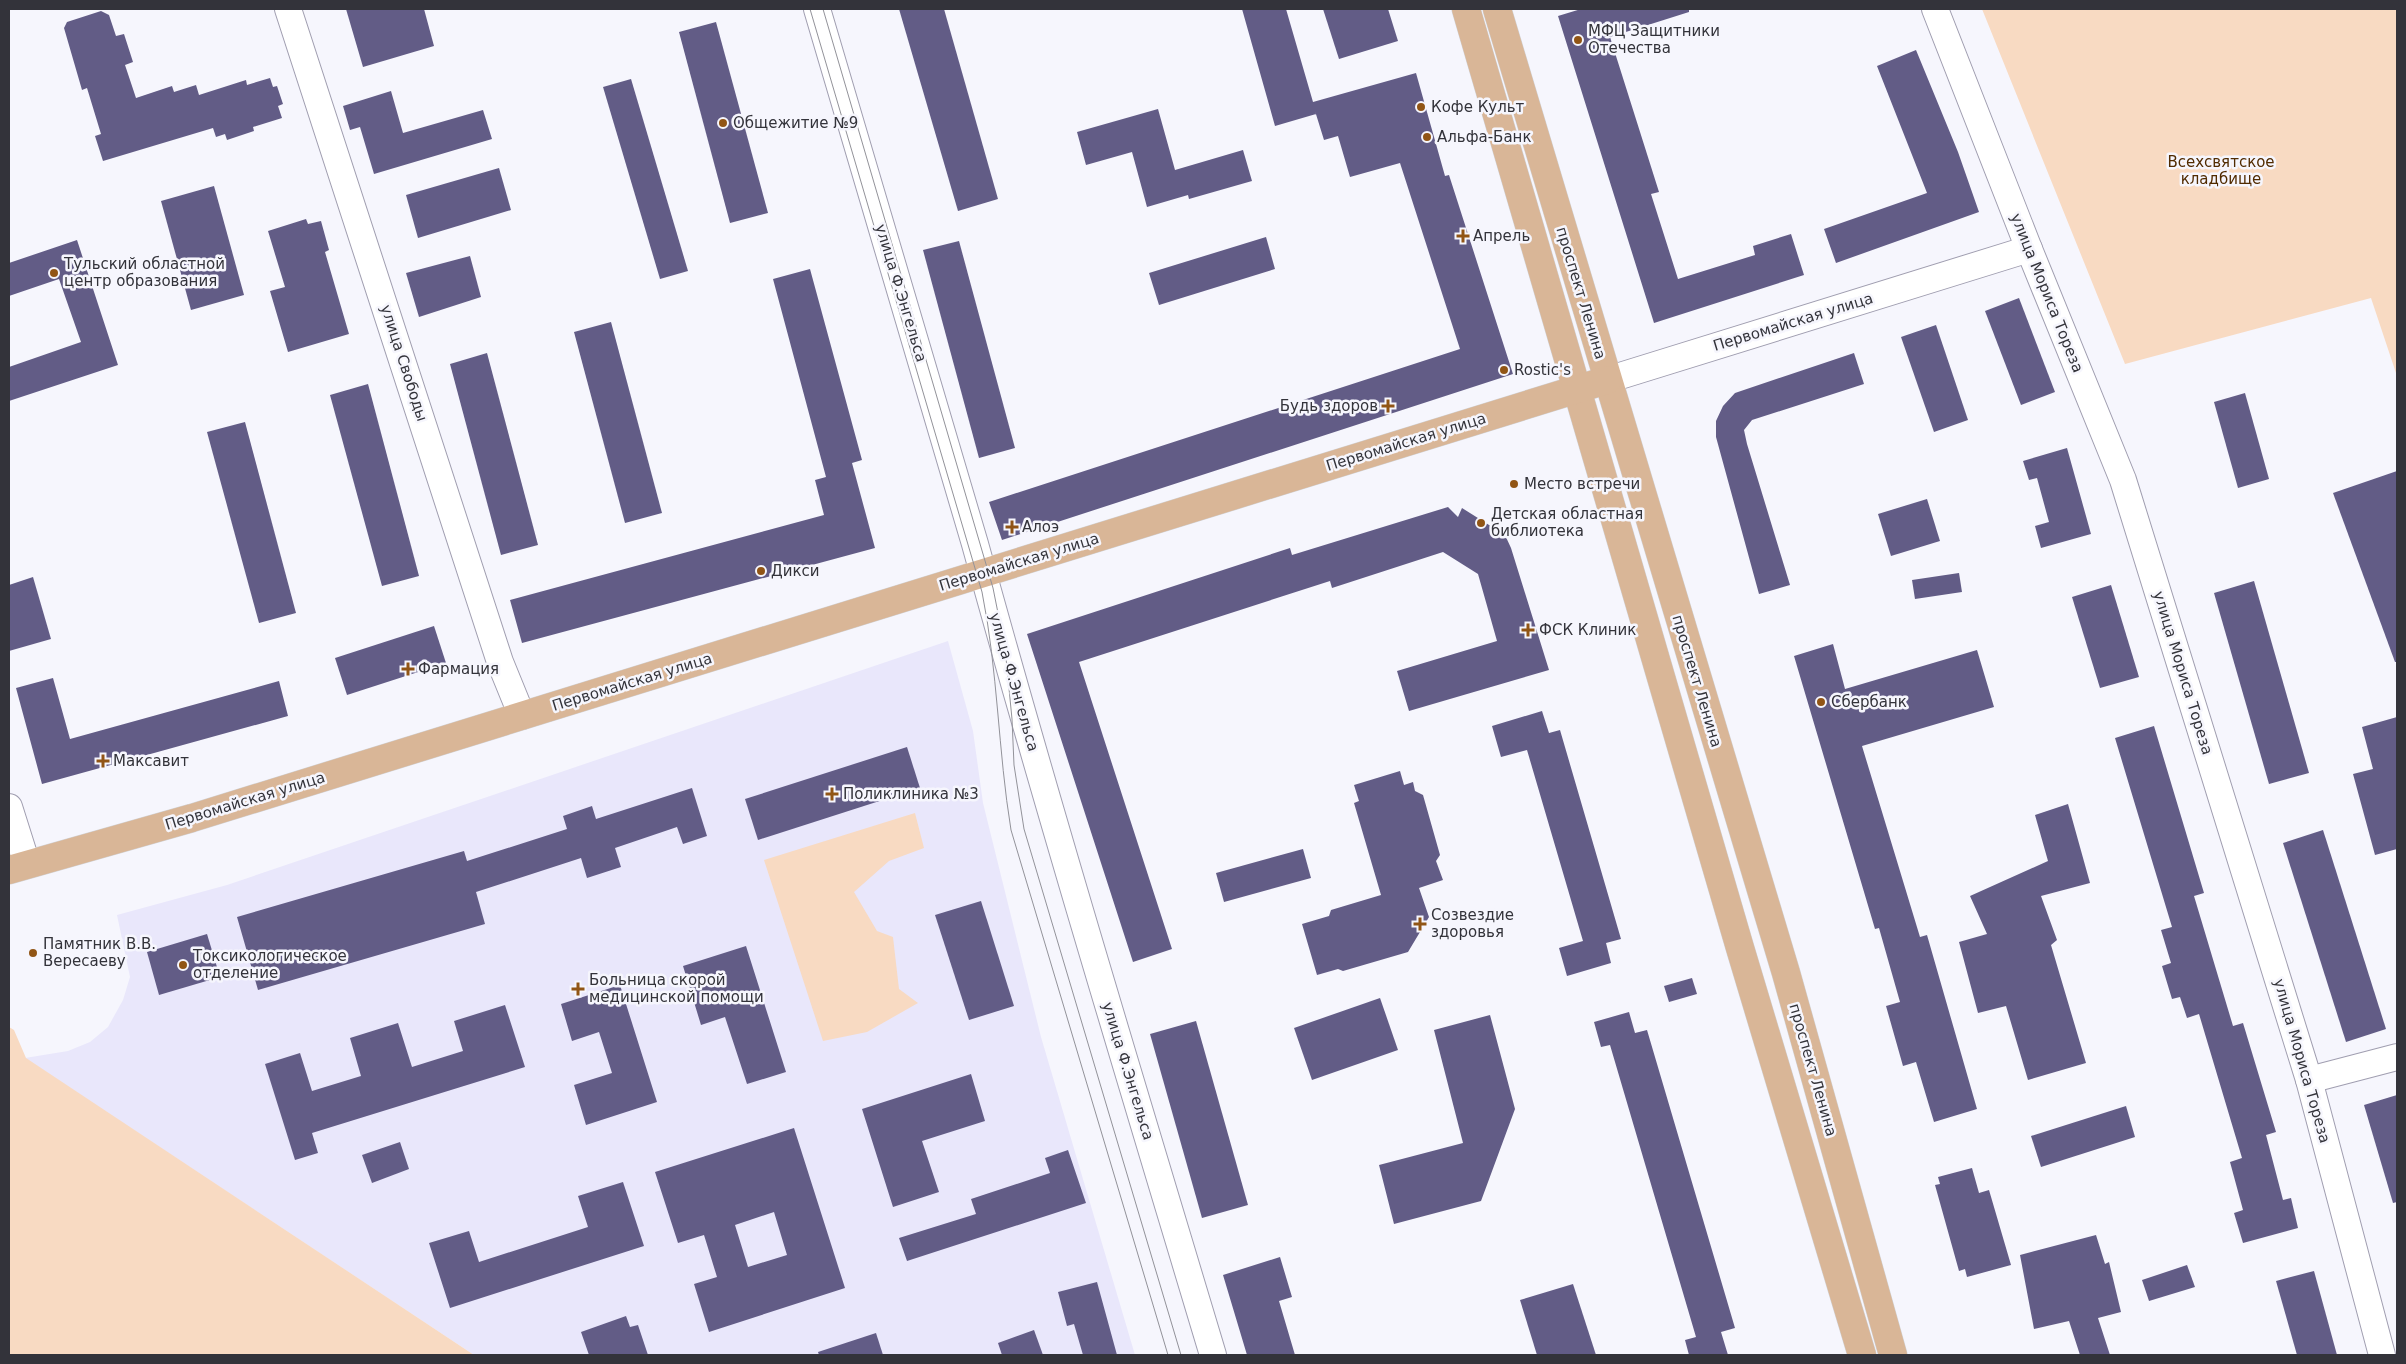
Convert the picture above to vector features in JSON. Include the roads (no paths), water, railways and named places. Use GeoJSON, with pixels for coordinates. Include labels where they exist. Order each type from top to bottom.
{"type":"FeatureCollection","features":[{"type":"Feature","properties":{"kind":"main road","name":"проспект Ленина"},"geometry":{"type":"LineString","coordinates":[[1466,9],[1740,948],[1862,1355]]}},
{"type":"Feature","properties":{"kind":"main road","name":"проспект Ленина"},"geometry":{"type":"LineString","coordinates":[[1497,9],[1783,964],[1894,1355]]}},
{"type":"Feature","properties":{"kind":"main road","name":"Первомайская улица"},"geometry":{"type":"LineString","coordinates":[[18,867],[192,818],[1607,380]]}},
{"type":"Feature","properties":{"kind":"street","name":"улица Свободы"},"geometry":{"type":"LineString","coordinates":[[288,9],[500,662],[522,716]]}},
{"type":"Feature","properties":{"kind":"street","name":"улица Ф.Энгельса"},"geometry":{"type":"LineString","coordinates":[[817,9],[1098,971],[1214,1355]]}},
{"type":"Feature","properties":{"kind":"street","name":"улица Мориса Тореза"},"geometry":{"type":"LineString","coordinates":[[1935,9],[2029,250],[2124,480],[2309,1080],[2382,1355]]}},
{"type":"Feature","properties":{"kind":"street","name":"Первомайская улица"},"geometry":{"type":"LineString","coordinates":[[1607,380],[2029,250]]}},
{"type":"Feature","properties":{"kind":"street"},"geometry":{"type":"LineString","coordinates":[[9,808],[18,867]]}},
{"type":"Feature","properties":{"kind":"street"},"geometry":{"type":"LineString","coordinates":[[2309,1080],[2397,1057]]}},
{"type":"Feature","properties":{"kind":"tram line"},"geometry":{"type":"LineString","coordinates":[[810,9],[982,592],[995,681],[1003,771],[1011,830],[1168,1355]]}},
{"type":"Feature","properties":{"kind":"tram line"},"geometry":{"type":"LineString","coordinates":[[823,9],[993,588],[1005,648],[1012,719],[1014,765],[1024,829],[1181,1355]]}},
{"type":"Feature","properties":{"kind":"place","name":"МФЦ Защитники Отечества"},"geometry":{"type":"Point","coordinates":[1578,40]}},
{"type":"Feature","properties":{"kind":"place","name":"Кофе Культ"},"geometry":{"type":"Point","coordinates":[1421,107]}},
{"type":"Feature","properties":{"kind":"place","name":"Общежитие №9"},"geometry":{"type":"Point","coordinates":[723,123]}},
{"type":"Feature","properties":{"kind":"place","name":"Альфа-Банк"},"geometry":{"type":"Point","coordinates":[1427,137]}},
{"type":"Feature","properties":{"kind":"place","name":"Апрель"},"geometry":{"type":"Point","coordinates":[1463,236]}},
{"type":"Feature","properties":{"kind":"place","name":"Тульский областной центр образования"},"geometry":{"type":"Point","coordinates":[54,273]}},
{"type":"Feature","properties":{"kind":"place","name":"Rostic's"},"geometry":{"type":"Point","coordinates":[1504,370]}},
{"type":"Feature","properties":{"kind":"place","name":"Будь здоров"},"geometry":{"type":"Point","coordinates":[1388,406]}},
{"type":"Feature","properties":{"kind":"place","name":"Место встречи"},"geometry":{"type":"Point","coordinates":[1514,484]}},
{"type":"Feature","properties":{"kind":"place","name":"Детская областная библиотека"},"geometry":{"type":"Point","coordinates":[1481,523]}},
{"type":"Feature","properties":{"kind":"place","name":"Алоэ"},"geometry":{"type":"Point","coordinates":[1012,527]}},
{"type":"Feature","properties":{"kind":"place","name":"Дикси"},"geometry":{"type":"Point","coordinates":[761,571]}},
{"type":"Feature","properties":{"kind":"place","name":"ФСК Клиник"},"geometry":{"type":"Point","coordinates":[1528,630]}},
{"type":"Feature","properties":{"kind":"place","name":"Фармация"},"geometry":{"type":"Point","coordinates":[408,669]}},
{"type":"Feature","properties":{"kind":"place","name":"Сбербанк"},"geometry":{"type":"Point","coordinates":[1821,702]}},
{"type":"Feature","properties":{"kind":"place","name":"Максавит"},"geometry":{"type":"Point","coordinates":[103,761]}},
{"type":"Feature","properties":{"kind":"place","name":"Поликлиника №3"},"geometry":{"type":"Point","coordinates":[832,794]}},
{"type":"Feature","properties":{"kind":"place","name":"Созвездие здоровья"},"geometry":{"type":"Point","coordinates":[1420,924]}},
{"type":"Feature","properties":{"kind":"place","name":"Памятник В.В. Вересаеву"},"geometry":{"type":"Point","coordinates":[33,953]}},
{"type":"Feature","properties":{"kind":"place","name":"Токсикологическое отделение"},"geometry":{"type":"Point","coordinates":[183,965]}},
{"type":"Feature","properties":{"kind":"place","name":"Больница скорой медицинской помощи"},"geometry":{"type":"Point","coordinates":[578,989]}},
{"type":"Feature","properties":{"kind":"park label","name":"Всехсвятское кладбище"},"geometry":{"type":"Point","coordinates":[2221,170]}}]}
